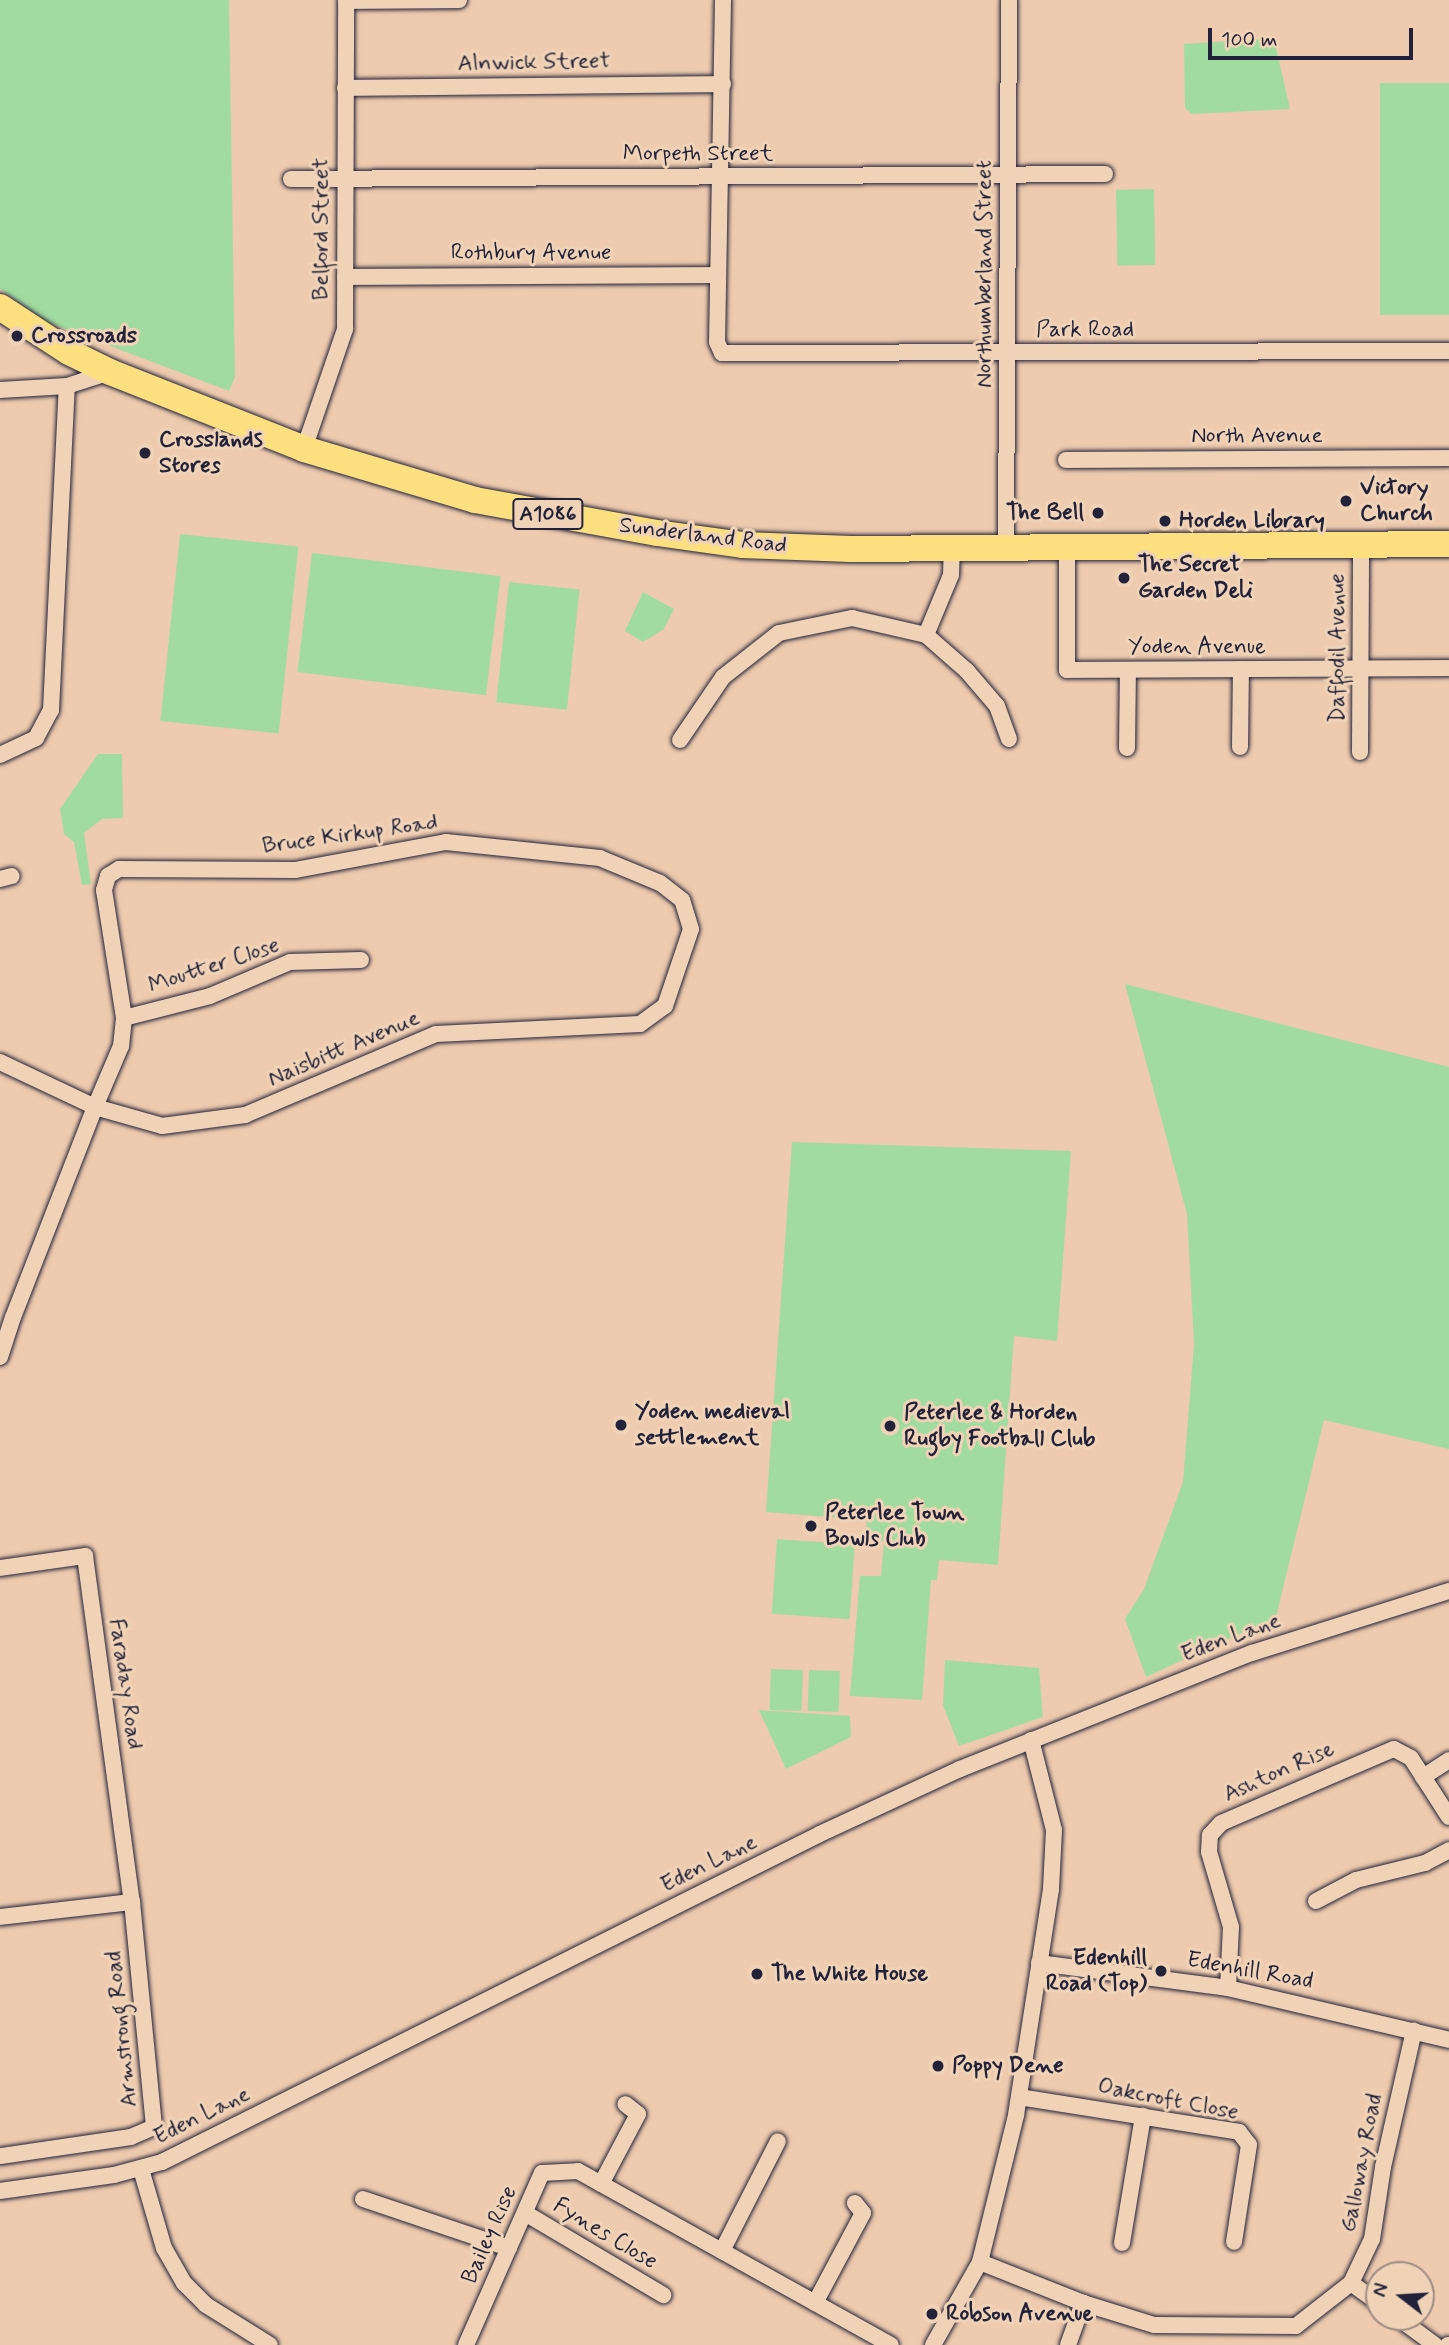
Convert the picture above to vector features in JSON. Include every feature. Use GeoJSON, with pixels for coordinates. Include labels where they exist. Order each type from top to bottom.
{"type":"FeatureCollection","features":[{"type":"Feature","properties":{"kind":"main road","name":"Sunderland Road"},"geometry":{"type":"LineString","coordinates":[[0,307],[69,352],[110,372],[304,449],[475,500],[656,533],[742,545],[952,550],[1449,544]]}},
{"type":"Feature","properties":{"kind":"street"},"geometry":{"type":"LineString","coordinates":[[346,1],[460,0]]}},
{"type":"Feature","properties":{"kind":"street"},"geometry":{"type":"LineString","coordinates":[[717,275],[723,176],[723,0]]}},
{"type":"Feature","properties":{"kind":"street","name":"Northumberland Street"},"geometry":{"type":"LineString","coordinates":[[1006,548],[1009,0]]}},
{"type":"Feature","properties":{"kind":"street","name":"Belford Street"},"geometry":{"type":"LineString","coordinates":[[304,449],[345,330],[346,1]]}},
{"type":"Feature","properties":{"kind":"street","name":"Alnwick Street"},"geometry":{"type":"LineString","coordinates":[[345,88],[723,84]]}},
{"type":"Feature","properties":{"kind":"street","name":"Morpeth Street"},"geometry":{"type":"LineString","coordinates":[[291,179],[1105,174]]}},
{"type":"Feature","properties":{"kind":"street","name":"Park Road"},"geometry":{"type":"LineString","coordinates":[[717,275],[717,342],[722,353],[1449,351]]}},
{"type":"Feature","properties":{"kind":"street","name":"Rothbury Avenue"},"geometry":{"type":"LineString","coordinates":[[345,277],[717,275]]}},
{"type":"Feature","properties":{"kind":"street"},"geometry":{"type":"LineString","coordinates":[[0,390],[67,386],[110,372]]}},
{"type":"Feature","properties":{"kind":"street"},"geometry":{"type":"LineString","coordinates":[[0,755],[36,738],[51,710],[67,386]]}},
{"type":"Feature","properties":{"kind":"street","name":"North Avenue"},"geometry":{"type":"LineString","coordinates":[[1066,460],[1449,458]]}},
{"type":"Feature","properties":{"kind":"street","name":"Daffodil Avenue"},"geometry":{"type":"LineString","coordinates":[[1360,752],[1361,545]]}},
{"type":"Feature","properties":{"kind":"street","name":"Yoden Avenue"},"geometry":{"type":"LineString","coordinates":[[1067,548],[1067,670],[1449,668]]}},
{"type":"Feature","properties":{"kind":"street"},"geometry":{"type":"LineString","coordinates":[[926,635],[951,575],[952,550]]}},
{"type":"Feature","properties":{"kind":"street"},"geometry":{"type":"LineString","coordinates":[[680,740],[723,677],[779,633],[852,618],[926,635],[967,671],[997,706],[1009,739]]}},
{"type":"Feature","properties":{"kind":"street"},"geometry":{"type":"LineString","coordinates":[[1240,747],[1241,669]]}},
{"type":"Feature","properties":{"kind":"street"},"geometry":{"type":"LineString","coordinates":[[1127,748],[1128,670]]}},
{"type":"Feature","properties":{"kind":"street","name":"Bruce Kirkup Road"},"geometry":{"type":"LineString","coordinates":[[0,1357],[6,1315],[121,1046],[124,1017],[104,890],[108,877],[119,869],[295,870],[446,842],[600,858],[660,883],[682,900]]}},
{"type":"Feature","properties":{"kind":"street","name":"Naisbitt Avenue"},"geometry":{"type":"LineString","coordinates":[[94,1107],[162,1126],[245,1115],[436,1034],[640,1024],[665,1006],[685,953],[691,929],[682,900]]}},
{"type":"Feature","properties":{"kind":"street","name":"Moutter Close"},"geometry":{"type":"LineString","coordinates":[[124,1017],[210,996],[290,962],[361,960]]}},
{"type":"Feature","properties":{"kind":"street"},"geometry":{"type":"LineString","coordinates":[[0,1062],[94,1107]]}},
{"type":"Feature","properties":{"kind":"street","name":"Faraday Road"},"geometry":{"type":"LineString","coordinates":[[0,1567],[85,1556],[132,1902]]}},
{"type":"Feature","properties":{"kind":"street","name":"Eden Lane"},"geometry":{"type":"LineString","coordinates":[[0,2191],[141,2169],[820,1834],[1031,1740],[1252,1653],[1449,1591]]}},
{"type":"Feature","properties":{"kind":"street"},"geometry":{"type":"LineString","coordinates":[[933,2345],[980,2262],[1019,2097],[1039,1963],[1054,1830],[1031,1740]]}},
{"type":"Feature","properties":{"kind":"street","name":"Ashton Rise"},"geometry":{"type":"LineString","coordinates":[[1228,1988],[1231,1927],[1209,1852],[1210,1835],[1221,1823],[1376,1753],[1394,1749],[1411,1758],[1449,1817]]}},
{"type":"Feature","properties":{"kind":"street"},"geometry":{"type":"LineString","coordinates":[[1423,1777],[1449,1760]]}},
{"type":"Feature","properties":{"kind":"street"},"geometry":{"type":"LineString","coordinates":[[1316,1901],[1356,1880],[1425,1863],[1449,1850]]}},
{"type":"Feature","properties":{"kind":"street"},"geometry":{"type":"LineString","coordinates":[[0,1917],[132,1902]]}},
{"type":"Feature","properties":{"kind":"street","name":"Armstrong Road"},"geometry":{"type":"LineString","coordinates":[[0,2156],[131,2137],[154,2127],[132,1902]]}},
{"type":"Feature","properties":{"kind":"street","name":"Edenhill Road"},"geometry":{"type":"LineString","coordinates":[[1039,1963],[1228,1988],[1449,2039]]}},
{"type":"Feature","properties":{"kind":"street","name":"Galloway Road"},"geometry":{"type":"LineString","coordinates":[[980,2262],[1083,2303],[1154,2325],[1296,2326],[1351,2283],[1372,2239],[1383,2167],[1414,2030]]}},
{"type":"Feature","properties":{"kind":"street","name":"Oakcroft Close"},"geometry":{"type":"LineString","coordinates":[[1019,2097],[1239,2132],[1248,2140],[1234,2242]]}},
{"type":"Feature","properties":{"kind":"street"},"geometry":{"type":"LineString","coordinates":[[601,2184],[638,2114],[625,2104]]}},
{"type":"Feature","properties":{"kind":"street"},"geometry":{"type":"LineString","coordinates":[[1122,2243],[1143,2116]]}},
{"type":"Feature","properties":{"kind":"street"},"geometry":{"type":"LineString","coordinates":[[722,2251],[778,2141]]}},
{"type":"Feature","properties":{"kind":"street"},"geometry":{"type":"LineString","coordinates":[[141,2169],[164,2248],[184,2283],[206,2305],[270,2345]]}},
{"type":"Feature","properties":{"kind":"street","name":"Bailey Rise"},"geometry":{"type":"LineString","coordinates":[[466,2345],[542,2173],[578,2171],[891,2345]]}},
{"type":"Feature","properties":{"kind":"street"},"geometry":{"type":"LineString","coordinates":[[363,2199],[509,2248]]}},
{"type":"Feature","properties":{"kind":"street"},"geometry":{"type":"LineString","coordinates":[[815,2303],[863,2213],[855,2203]]}},
{"type":"Feature","properties":{"kind":"street","name":"Fynes Close"},"geometry":{"type":"LineString","coordinates":[[524,2213],[663,2295]]}},
{"type":"Feature","properties":{"kind":"street"},"geometry":{"type":"LineString","coordinates":[[1351,2283],[1365,2293]]}},
{"type":"Feature","properties":{"kind":"street"},"geometry":{"type":"LineString","coordinates":[[1068,2345],[1083,2303]]}},
{"type":"Feature","properties":{"kind":"street"},"geometry":{"type":"LineString","coordinates":[[1416,2331],[1435,2345]]}},
{"type":"Feature","properties":{"kind":"green space"},"geometry":{"type":"Polygon","coordinates":[[[0,0],[229,0],[235,377],[229,391],[47,322],[0,289],[0,0]]]}},
{"type":"Feature","properties":{"kind":"green space"},"geometry":{"type":"Polygon","coordinates":[[[1263,39],[1275,43],[1290,109],[1192,114],[1185,108],[1184,44],[1263,39]]]}},
{"type":"Feature","properties":{"kind":"green space"},"geometry":{"type":"Polygon","coordinates":[[[1380,83],[1449,83],[1449,315],[1380,315],[1380,83]]]}},
{"type":"Feature","properties":{"kind":"green space"},"geometry":{"type":"Polygon","coordinates":[[[1154,189],[1155,265],[1117,266],[1116,190],[1154,189]]]}},
{"type":"Feature","properties":{"kind":"green space"},"geometry":{"type":"Polygon","coordinates":[[[180,534],[298,546],[279,733],[160,721],[180,534]]]}},
{"type":"Feature","properties":{"kind":"green space"},"geometry":{"type":"Polygon","coordinates":[[[312,553],[501,576],[486,695],[297,672],[312,553]]]}},
{"type":"Feature","properties":{"kind":"green space"},"geometry":{"type":"Polygon","coordinates":[[[509,582],[580,589],[567,710],[496,702],[509,582]]]}},
{"type":"Feature","properties":{"kind":"green space"},"geometry":{"type":"Polygon","coordinates":[[[643,592],[674,609],[664,629],[643,642],[625,631],[643,592]]]}},
{"type":"Feature","properties":{"kind":"green space"},"geometry":{"type":"Polygon","coordinates":[[[98,754],[122,754],[123,818],[102,819],[84,833],[91,884],[82,885],[74,842],[64,834],[60,809],[98,754]]]}},
{"type":"Feature","properties":{"kind":"green space"},"geometry":{"type":"Polygon","coordinates":[[[1125,984],[1449,1067],[1449,1449],[1324,1420],[1276,1617],[1146,1677],[1125,1619],[1144,1589],[1183,1482],[1194,1344],[1187,1214],[1125,984]]]}},
{"type":"Feature","properties":{"kind":"green space","name":"Peterlee & Horden Rugby Football Club"},"geometry":{"type":"Polygon","coordinates":[[[792,1142],[1071,1151],[1057,1341],[1014,1336],[998,1565],[939,1560],[937,1580],[931,1580],[922,1700],[850,1696],[860,1576],[881,1576],[884,1541],[865,1539],[867,1520],[766,1512],[792,1142]]]}},
{"type":"Feature","properties":{"kind":"green space"},"geometry":{"type":"Polygon","coordinates":[[[777,1539],[855,1544],[850,1619],[772,1614],[777,1539]]]}},
{"type":"Feature","properties":{"kind":"green space"},"geometry":{"type":"Polygon","coordinates":[[[945,1660],[1039,1668],[1043,1717],[959,1746],[943,1705],[945,1660]]]}},
{"type":"Feature","properties":{"kind":"green space"},"geometry":{"type":"Polygon","coordinates":[[[771,1669],[803,1670],[802,1711],[770,1710],[771,1669]]]}},
{"type":"Feature","properties":{"kind":"green space"},"geometry":{"type":"Polygon","coordinates":[[[809,1670],[840,1671],[839,1712],[808,1711],[809,1670]]]}},
{"type":"Feature","properties":{"kind":"green space"},"geometry":{"type":"Polygon","coordinates":[[[759,1710],[850,1716],[851,1737],[786,1769],[759,1710]]]}},
{"type":"Feature","properties":{"kind":"place","name":"Crossroads"},"geometry":{"type":"Point","coordinates":[17,336]}},
{"type":"Feature","properties":{"kind":"place","name":"Crosslands Stores"},"geometry":{"type":"Point","coordinates":[145,453]}},
{"type":"Feature","properties":{"kind":"place","name":"Victory Church"},"geometry":{"type":"Point","coordinates":[1346,501]}},
{"type":"Feature","properties":{"kind":"place","name":"The Bell"},"geometry":{"type":"Point","coordinates":[1098,513]}},
{"type":"Feature","properties":{"kind":"place","name":"Horden Library"},"geometry":{"type":"Point","coordinates":[1165,521]}},
{"type":"Feature","properties":{"kind":"place","name":"The Secret Garden Deli"},"geometry":{"type":"Point","coordinates":[1124,578]}},
{"type":"Feature","properties":{"kind":"place","name":"Yoden medieval settlement"},"geometry":{"type":"Point","coordinates":[621,1425]}},
{"type":"Feature","properties":{"kind":"place","name":"Peterlee & Horden Rugby Football Club"},"geometry":{"type":"Point","coordinates":[890,1426]}},
{"type":"Feature","properties":{"kind":"place","name":"Peterlee Town Bowls Club"},"geometry":{"type":"Point","coordinates":[811,1526]}},
{"type":"Feature","properties":{"kind":"place","name":"Edenhill Road (Top)"},"geometry":{"type":"Point","coordinates":[1161,1971]}},
{"type":"Feature","properties":{"kind":"place","name":"The White House"},"geometry":{"type":"Point","coordinates":[757,1974]}},
{"type":"Feature","properties":{"kind":"place","name":"Poppy Dene"},"geometry":{"type":"Point","coordinates":[938,2066]}},
{"type":"Feature","properties":{"kind":"place","name":"Robson Avenue"},"geometry":{"type":"Point","coordinates":[932,2314]}}]}
